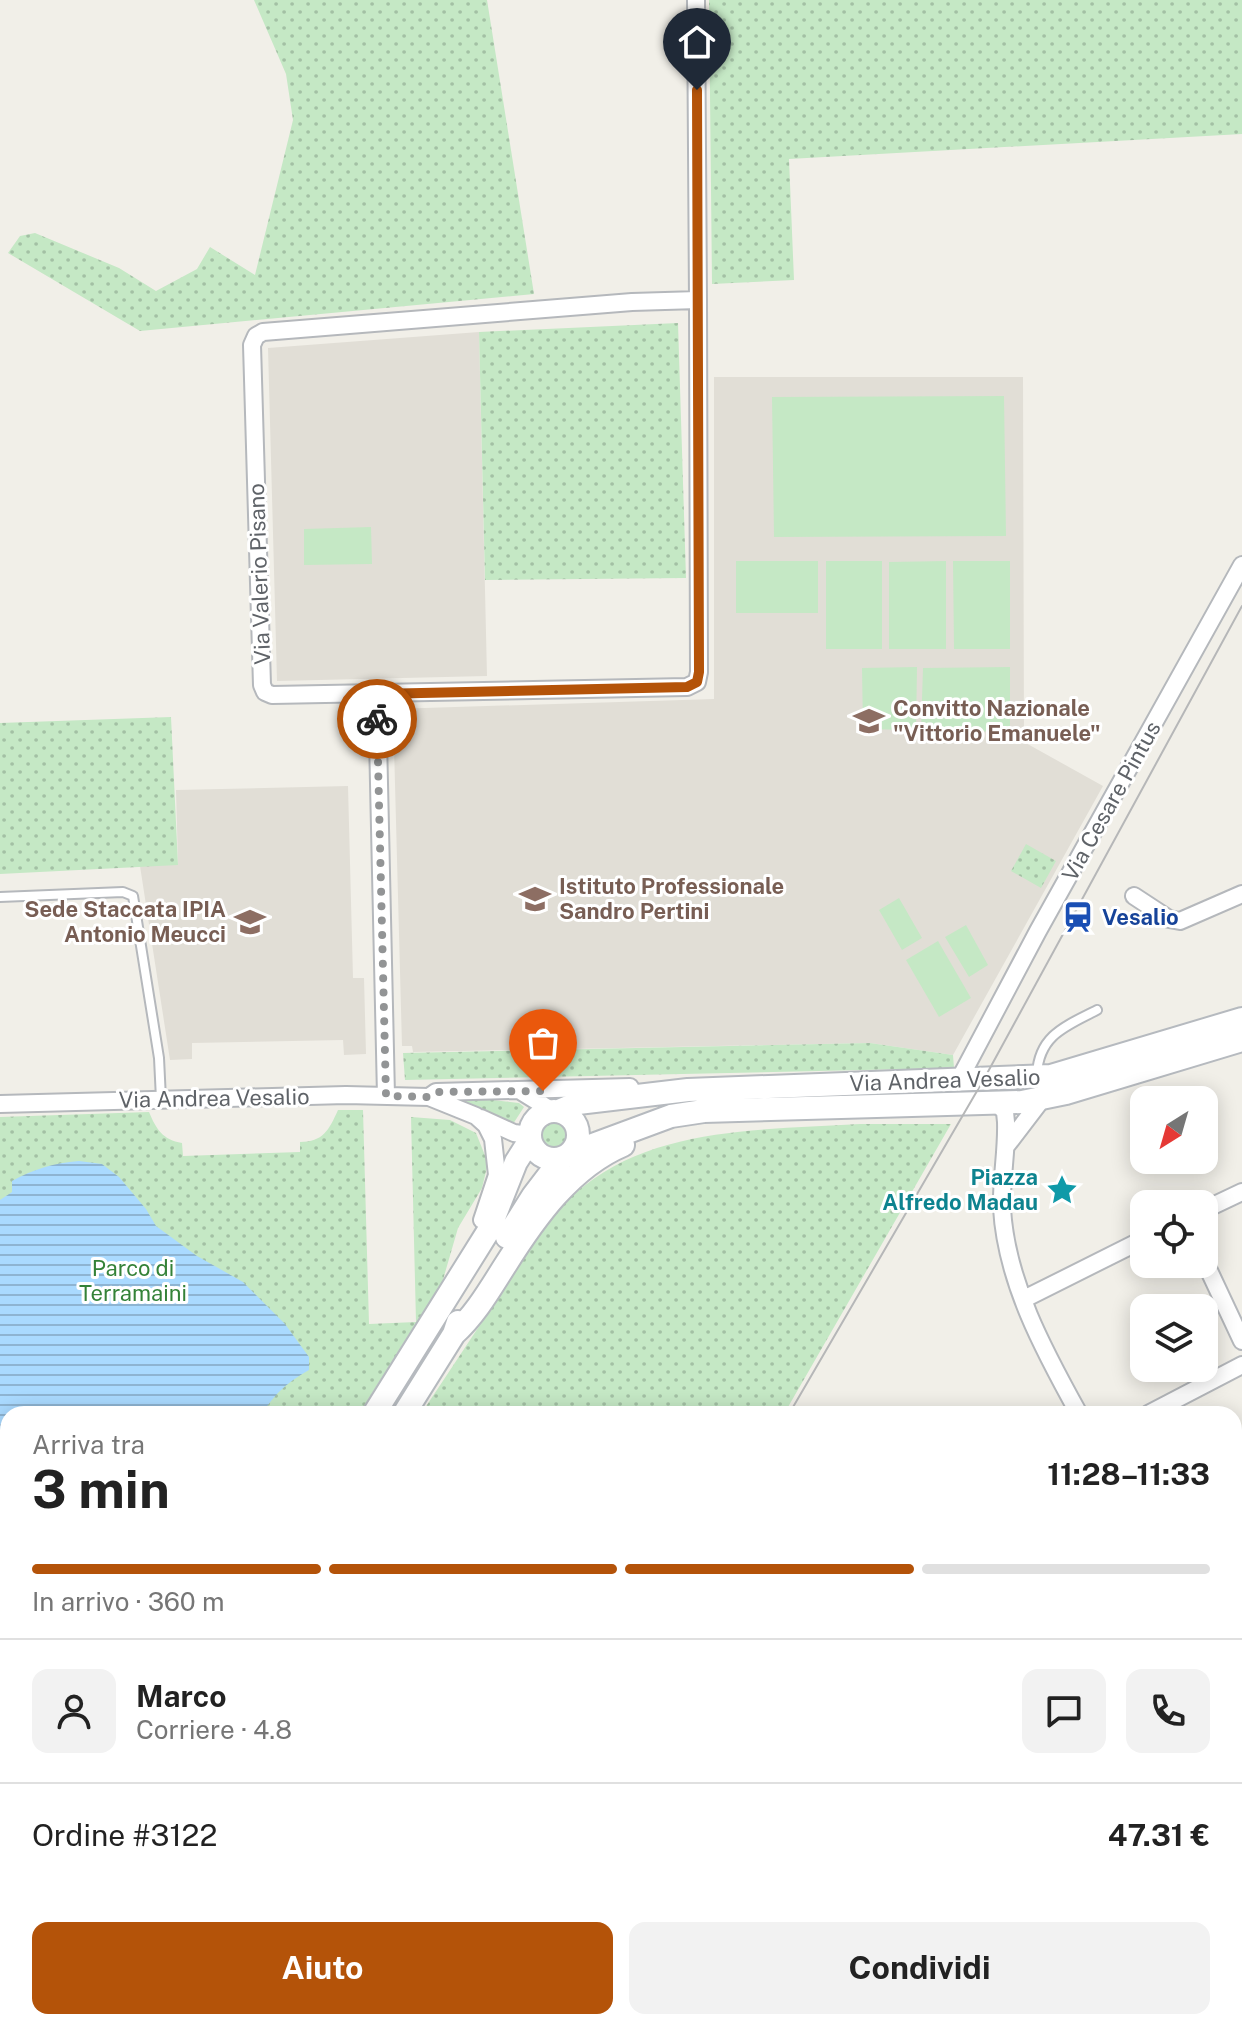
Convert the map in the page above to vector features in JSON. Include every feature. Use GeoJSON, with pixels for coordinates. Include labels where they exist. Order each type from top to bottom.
{"type":"FeatureCollection","features":[{"type":"Feature","properties":{"kind":"main road","name":"Via Andrea Vesalio"},"geometry":{"type":"LineString","coordinates":[[568,1153],[671,1116],[704,1111],[997,1103],[1081,1069],[1242,1019]]}},
{"type":"Feature","properties":{"kind":"main road","name":"Via Andrea Vesalio"},"geometry":{"type":"LineString","coordinates":[[555,1111],[578,1103],[688,1090],[959,1080],[1066,1093],[1242,1040]]}},
{"type":"Feature","properties":{"kind":"main road"},"geometry":{"type":"LineString","coordinates":[[379,1406],[489,1230],[516,1162],[530,1137],[534,1120],[540,1114],[555,1111],[573,1119],[578,1141],[533,1196],[461,1313],[454,1334],[409,1406]]}},
{"type":"Feature","properties":{"kind":"main road","name":"Via Andrea Vesalio"},"geometry":{"type":"LineString","coordinates":[[454,1334],[471,1318],[516,1248],[558,1193],[581,1171],[639,1138],[670,1128],[752,1111]]}},
{"type":"Feature","properties":{"kind":"main road"},"geometry":{"type":"LineString","coordinates":[[530,1137],[539,1154],[547,1158],[568,1153]]}},
{"type":"Feature","properties":{"kind":"street"},"geometry":{"type":"LineString","coordinates":[[696,0],[698,300]]}},
{"type":"Feature","properties":{"kind":"street","name":"Via Valerio Pisano"},"geometry":{"type":"LineString","coordinates":[[698,300],[697,682],[687,687],[377,694],[272,695],[265,692],[262,685],[252,345],[256,336],[263,332],[632,302],[698,300]]}},
{"type":"Feature","properties":{"kind":"street","name":"Via Cesare Pintus"},"geometry":{"type":"LineString","coordinates":[[959,1080],[1038,931],[1242,565]]}},
{"type":"Feature","properties":{"kind":"street"},"geometry":{"type":"LineString","coordinates":[[377,694],[386,1096]]}},
{"type":"Feature","properties":{"kind":"street"},"geometry":{"type":"LineString","coordinates":[[1134,896],[1169,919],[1180,921],[1242,894]]}},
{"type":"Feature","properties":{"kind":"street","name":"Via Andrea Vesalio"},"geometry":{"type":"LineString","coordinates":[[429,1097],[436,1092],[675,1085],[688,1090]]}},
{"type":"Feature","properties":{"kind":"street"},"geometry":{"type":"LineString","coordinates":[[1007,1145],[1040,1088]]}},
{"type":"Feature","properties":{"kind":"street"},"geometry":{"type":"LineString","coordinates":[[521,1091],[555,1111]]}},
{"type":"Feature","properties":{"kind":"street","name":"Via Andrea Vesalio"},"geometry":{"type":"LineString","coordinates":[[0,1104],[429,1097],[530,1137]]}},
{"type":"Feature","properties":{"kind":"street"},"geometry":{"type":"LineString","coordinates":[[997,1103],[1005,1112],[1007,1145],[1003,1166],[1002,1211],[1011,1259],[1038,1339],[1075,1406]]}},
{"type":"Feature","properties":{"kind":"street"},"geometry":{"type":"LineString","coordinates":[[474,1253],[497,1175],[493,1139],[486,1125],[476,1116]]}},
{"type":"Feature","properties":{"kind":"street"},"geometry":{"type":"LineString","coordinates":[[1218,1203],[1242,1192]]}},
{"type":"Feature","properties":{"kind":"street"},"geometry":{"type":"LineString","coordinates":[[1024,1299],[1130,1246]]}},
{"type":"Feature","properties":{"kind":"street"},"geometry":{"type":"LineString","coordinates":[[1212,1278],[1242,1341]]}},
{"type":"Feature","properties":{"kind":"street"},"geometry":{"type":"LineString","coordinates":[[1163,1406],[1242,1365]]}},
{"type":"Feature","properties":{"kind":"lane"},"geometry":{"type":"LineString","coordinates":[[0,897],[123,892],[133,896],[159,1058],[161,1099]]}},
{"type":"Feature","properties":{"kind":"lane"},"geometry":{"type":"LineString","coordinates":[[1040,1088],[1038,1059],[1046,1042],[1066,1026],[1097,1010]]}},
{"type":"Feature","properties":{"kind":"shaded area"},"geometry":{"type":"Polygon","coordinates":[[[479,332],[487,676],[277,681],[268,348],[479,332]]]}},
{"type":"Feature","properties":{"kind":"shaded area","name":"Convitto Nazionale \"Vittorio Emanuele\""},"geometry":{"type":"Polygon","coordinates":[[[714,377],[1023,377],[1024,742],[1103,786],[953,1055],[870,1043],[413,1052],[412,1046],[402,1046],[393,709],[714,699],[714,377]]]}},
{"type":"Feature","properties":{"kind":"shaded area","name":"Sede Staccata IPIA Antonio Meucci"},"geometry":{"type":"Polygon","coordinates":[[[348,786],[353,978],[364,978],[366,1054],[344,1055],[343,1040],[192,1043],[192,1059],[170,1060],[140,866],[178,864],[176,790],[348,786]]]}},
{"type":"Feature","properties":{"kind":"green space"},"geometry":{"type":"Polygon","coordinates":[[[254,0],[487,0],[534,294],[140,331],[8,253],[20,236],[35,233],[119,268],[156,291],[197,269],[210,247],[255,275],[293,120],[286,74],[254,0]]]}},
{"type":"Feature","properties":{"kind":"green space"},"geometry":{"type":"Polygon","coordinates":[[[709,0],[1242,0],[1242,134],[789,159],[794,280],[712,284],[709,0]]]}},
{"type":"Feature","properties":{"kind":"green space"},"geometry":{"type":"Polygon","coordinates":[[[678,323],[686,578],[485,580],[479,332],[678,323]]]}},
{"type":"Feature","properties":{"kind":"green space"},"geometry":{"type":"Polygon","coordinates":[[[1004,396],[1006,536],[774,537],[772,397],[1004,396]]]}},
{"type":"Feature","properties":{"kind":"green space"},"geometry":{"type":"Polygon","coordinates":[[[371,527],[372,564],[304,565],[304,529],[371,527]]]}},
{"type":"Feature","properties":{"kind":"green space"},"geometry":{"type":"Polygon","coordinates":[[[736,561],[818,561],[818,613],[736,613],[736,561]]]}},
{"type":"Feature","properties":{"kind":"green space"},"geometry":{"type":"Polygon","coordinates":[[[826,561],[882,561],[882,649],[826,649],[826,561]]]}},
{"type":"Feature","properties":{"kind":"green space"},"geometry":{"type":"Polygon","coordinates":[[[946,561],[946,649],[889,649],[889,562],[946,561]]]}},
{"type":"Feature","properties":{"kind":"green space"},"geometry":{"type":"Polygon","coordinates":[[[953,561],[1010,561],[1010,649],[954,649],[953,561]]]}},
{"type":"Feature","properties":{"kind":"green space"},"geometry":{"type":"Polygon","coordinates":[[[917,667],[916,730],[863,729],[862,668],[917,667]]]}},
{"type":"Feature","properties":{"kind":"green space"},"geometry":{"type":"Polygon","coordinates":[[[1010,667],[1010,732],[921,730],[923,668],[1010,667]]]}},
{"type":"Feature","properties":{"kind":"green space"},"geometry":{"type":"Polygon","coordinates":[[[171,717],[178,865],[0,874],[0,723],[171,717]]]}},
{"type":"Feature","properties":{"kind":"green space"},"geometry":{"type":"Polygon","coordinates":[[[1026,844],[1056,861],[1041,888],[1011,871],[1026,844]]]}},
{"type":"Feature","properties":{"kind":"green space"},"geometry":{"type":"Polygon","coordinates":[[[899,898],[922,938],[902,950],[879,910],[899,898]]]}},
{"type":"Feature","properties":{"kind":"green space"},"geometry":{"type":"Polygon","coordinates":[[[966,925],[988,965],[969,977],[945,937],[966,925]]]}},
{"type":"Feature","properties":{"kind":"green space"},"geometry":{"type":"Polygon","coordinates":[[[938,941],[971,998],[939,1017],[906,960],[938,941]]]}},
{"type":"Feature","properties":{"kind":"green space"},"geometry":{"type":"Polygon","coordinates":[[[870,1043],[953,1055],[954,1068],[405,1080],[403,1053],[870,1043]]]}},
{"type":"Feature","properties":{"kind":"green space"},"geometry":{"type":"Polygon","coordinates":[[[451,1095],[519,1103],[524,1107],[513,1124],[451,1095]]]}},
{"type":"Feature","properties":{"kind":"green space","name":"Parco di Terramaini"},"geometry":{"type":"Polygon","coordinates":[[[338,1110],[363,1110],[369,1324],[416,1322],[411,1117],[450,1120],[476,1133],[488,1163],[482,1188],[458,1228],[440,1290],[364,1406],[0,1406],[0,1117],[149,1112],[161,1133],[182,1143],[183,1156],[300,1152],[300,1142],[320,1137],[338,1110]]]}},
{"type":"Feature","properties":{"kind":"green space"},"geometry":{"type":"Polygon","coordinates":[[[554,1111],[571,1118],[578,1135],[571,1152],[554,1159],[537,1152],[530,1135],[537,1118],[554,1111]]]}},
{"type":"Feature","properties":{"kind":"green space"},"geometry":{"type":"Polygon","coordinates":[[[860,1124],[951,1124],[789,1406],[426,1406],[542,1231],[578,1191],[614,1166],[646,1152],[680,1142],[752,1130],[860,1124]]]}},
{"type":"Feature","properties":{"kind":"water"},"geometry":{"type":"Polygon","coordinates":[[[79,1161],[102,1164],[119,1177],[156,1226],[197,1256],[243,1282],[285,1324],[309,1357],[309,1370],[282,1389],[268,1406],[0,1406],[0,1200],[12,1192],[12,1181],[61,1163],[79,1161]]]}},
{"type":"Feature","properties":{"kind":"tram line"},"geometry":{"type":"LineString","coordinates":[[794,1406],[984,1079],[1242,606]]}},
{"type":"Feature","properties":{"kind":"way so far"},"geometry":{"type":"LineString","coordinates":[[377,719],[386,1096],[429,1097],[436,1092],[543,1091]]}},
{"type":"Feature","properties":{"kind":"place","name":"Convitto Nazionale \"Vittorio Emanuele\""},"geometry":{"type":"Point","coordinates":[869,721]}},
{"type":"Feature","properties":{"kind":"place","name":"Istituto Professionale Sandro Pertini"},"geometry":{"type":"Point","coordinates":[535,899]}},
{"type":"Feature","properties":{"kind":"place","name":"Vesalio"},"geometry":{"type":"Point","coordinates":[1078,917]}},
{"type":"Feature","properties":{"kind":"place","name":"Sede Staccata IPIA Antonio Meucci"},"geometry":{"type":"Point","coordinates":[250,922]}},
{"type":"Feature","properties":{"kind":"place","name":"Piazza Alfredo Madau"},"geometry":{"type":"Point","coordinates":[1062,1190]}},
{"type":"Feature","properties":{"kind":"route"},"geometry":{"type":"LineString","coordinates":[[377,719],[377,694],[687,687],[697,682],[697,90]]}}]}
